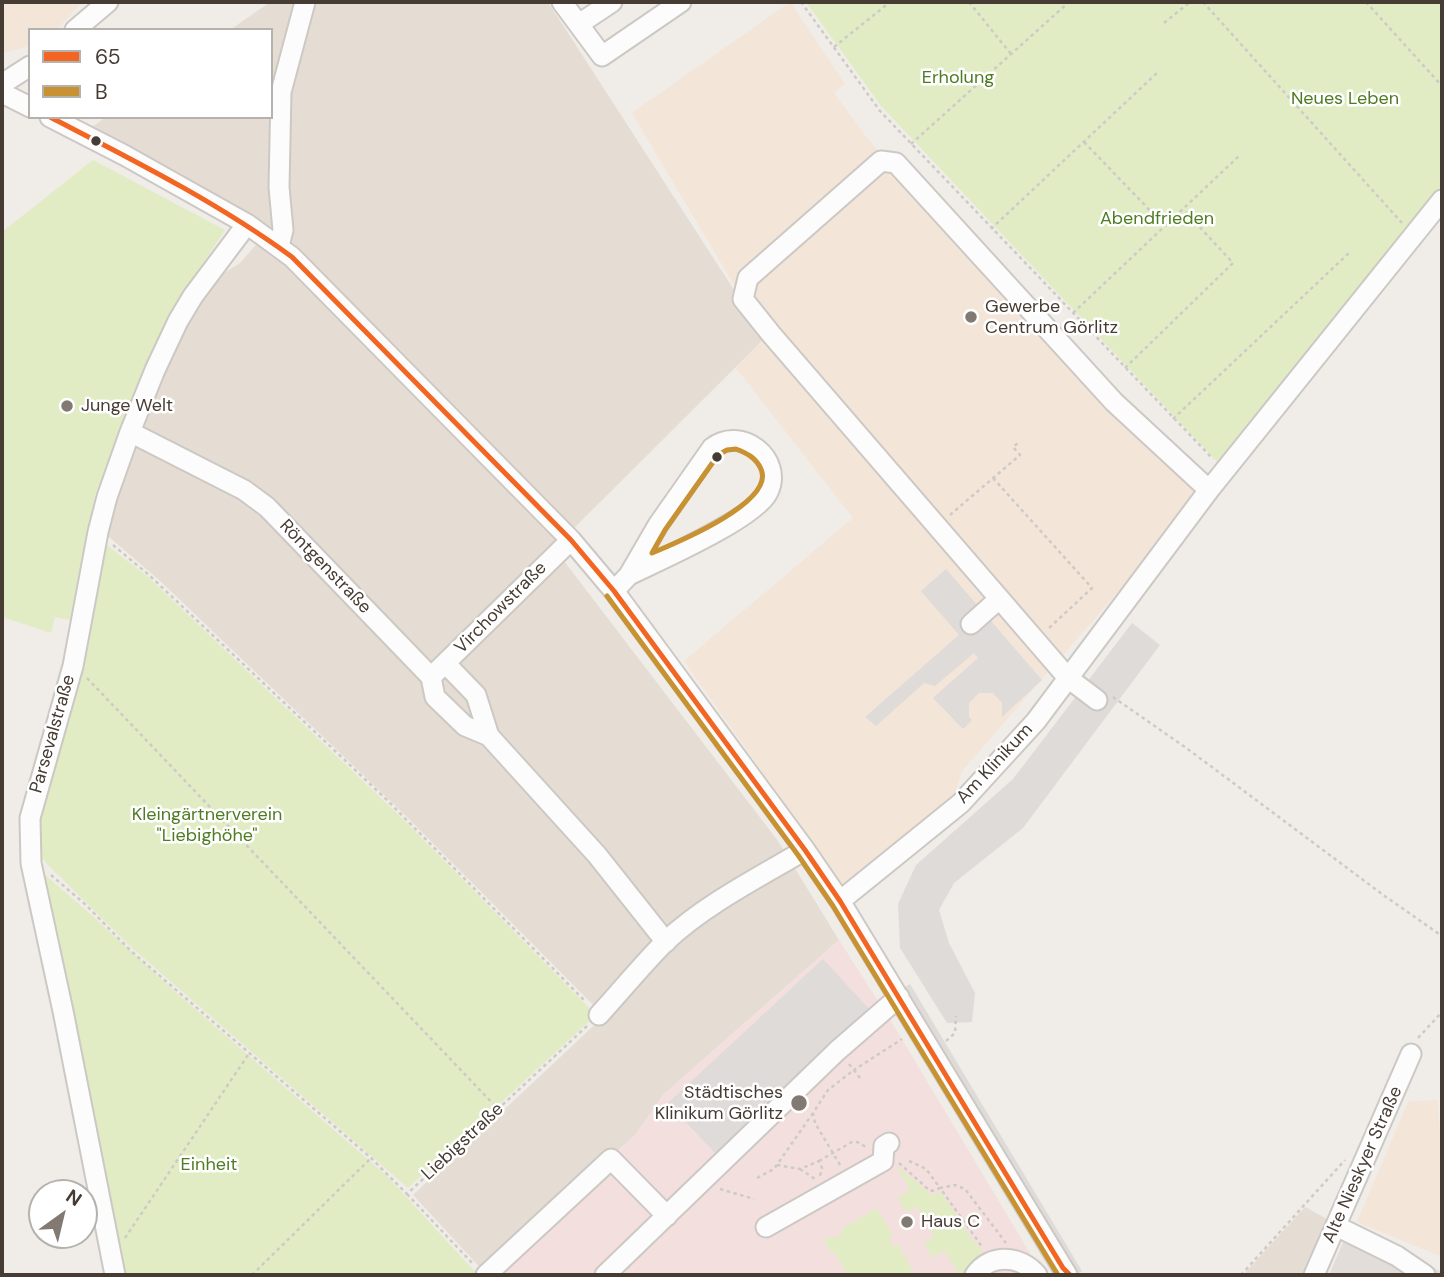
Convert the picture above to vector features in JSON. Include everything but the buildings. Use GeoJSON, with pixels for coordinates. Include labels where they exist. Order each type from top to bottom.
{"type":"FeatureCollection","features":[{"type":"Feature","properties":{"kind":"street"},"geometry":{"type":"LineString","coordinates":[[77,28],[108,2]]}},
{"type":"Feature","properties":{"kind":"street"},"geometry":{"type":"LineString","coordinates":[[279,246],[283,230],[279,187],[281,92],[305,2]]}},
{"type":"Feature","properties":{"kind":"street"},"geometry":{"type":"LineString","coordinates":[[562,2],[602,56],[681,2]]}},
{"type":"Feature","properties":{"kind":"street"},"geometry":{"type":"LineString","coordinates":[[579,24],[612,2]]}},
{"type":"Feature","properties":{"kind":"street"},"geometry":{"type":"LineString","coordinates":[[2,84],[28,67]]}},
{"type":"Feature","properties":{"kind":"street"},"geometry":{"type":"LineString","coordinates":[[2,93],[28,106]]}},
{"type":"Feature","properties":{"kind":"street"},"geometry":{"type":"LineString","coordinates":[[54,119],[247,224],[279,246],[571,540],[614,591],[841,901],[1062,1273]]}},
{"type":"Feature","properties":{"kind":"street"},"geometry":{"type":"LineString","coordinates":[[1101,695],[1068,678],[743,299],[748,278],[881,161],[896,163],[1114,402],[1209,490]]}},
{"type":"Feature","properties":{"kind":"street","name":"Am Klinikum"},"geometry":{"type":"LineString","coordinates":[[841,901],[969,796],[1036,721],[1209,490],[1442,200]]}},
{"type":"Feature","properties":{"kind":"street","name":"Parsevalstraße"},"geometry":{"type":"LineString","coordinates":[[113,1267],[31,863],[30,818],[73,666],[107,497],[130,432],[177,321],[247,224]]}},
{"type":"Feature","properties":{"kind":"street","name":"Röntgenstraße"},"geometry":{"type":"LineString","coordinates":[[130,432],[244,490],[267,507],[438,670],[476,695],[489,736],[597,855],[666,942]]}},
{"type":"Feature","properties":{"kind":"street"},"geometry":{"type":"LineString","coordinates":[[614,591],[629,575],[658,525],[712,448],[722,441],[733,439],[746,442],[759,450],[770,468],[771,484],[768,493],[756,507],[688,547],[629,575]]}},
{"type":"Feature","properties":{"kind":"street","name":"Virchowstraße"},"geometry":{"type":"LineString","coordinates":[[438,670],[571,540]]}},
{"type":"Feature","properties":{"kind":"street"},"geometry":{"type":"LineString","coordinates":[[971,624],[999,599]]}},
{"type":"Feature","properties":{"kind":"street","name":"Röntgenstraße"},"geometry":{"type":"LineString","coordinates":[[438,670],[435,697],[465,726],[489,736]]}},
{"type":"Feature","properties":{"kind":"street"},"geometry":{"type":"LineString","coordinates":[[599,1015],[666,942],[689,923],[743,886],[805,850]]}},
{"type":"Feature","properties":{"kind":"street"},"geometry":{"type":"LineString","coordinates":[[610,1270],[843,1058],[899,997]]}},
{"type":"Feature","properties":{"kind":"street","name":"Alte Nieskyer Straße"},"geometry":{"type":"LineString","coordinates":[[1314,1275],[1411,1054]]}},
{"type":"Feature","properties":{"kind":"street"},"geometry":{"type":"LineString","coordinates":[[766,1227],[883,1161],[884,1146],[889,1143]]}},
{"type":"Feature","properties":{"kind":"street"},"geometry":{"type":"LineString","coordinates":[[480,1270],[611,1158],[667,1216]]}},
{"type":"Feature","properties":{"kind":"street"},"geometry":{"type":"LineString","coordinates":[[1336,1226],[1397,1256],[1425,1275]]}},
{"type":"Feature","properties":{"kind":"street"},"geometry":{"type":"LineString","coordinates":[[975,1275],[985,1264],[1002,1259],[1019,1261],[1037,1275]]}},
{"type":"Feature","properties":{"kind":"path"},"geometry":{"type":"LineString","coordinates":[[801,2],[880,111],[1224,471]]}},
{"type":"Feature","properties":{"kind":"path"},"geometry":{"type":"LineString","coordinates":[[834,47],[890,2]]}},
{"type":"Feature","properties":{"kind":"path"},"geometry":{"type":"LineString","coordinates":[[969,2],[1011,54]]}},
{"type":"Feature","properties":{"kind":"path"},"geometry":{"type":"LineString","coordinates":[[911,144],[1069,2]]}},
{"type":"Feature","properties":{"kind":"path"},"geometry":{"type":"LineString","coordinates":[[1164,23],[1190,2]]}},
{"type":"Feature","properties":{"kind":"path"},"geometry":{"type":"LineString","coordinates":[[1203,2],[1414,236]]}},
{"type":"Feature","properties":{"kind":"path"},"geometry":{"type":"LineString","coordinates":[[1366,2],[1442,86]]}},
{"type":"Feature","properties":{"kind":"path"},"geometry":{"type":"LineString","coordinates":[[991,229],[1158,72]]}},
{"type":"Feature","properties":{"kind":"path"},"geometry":{"type":"LineString","coordinates":[[1084,142],[1164,226]]}},
{"type":"Feature","properties":{"kind":"path"},"geometry":{"type":"LineString","coordinates":[[1073,313],[1240,155]]}},
{"type":"Feature","properties":{"kind":"path"},"geometry":{"type":"LineString","coordinates":[[1125,368],[1233,263],[1183,208]]}},
{"type":"Feature","properties":{"kind":"path"},"geometry":{"type":"LineString","coordinates":[[1173,419],[1350,252]]}},
{"type":"Feature","properties":{"kind":"path"},"geometry":{"type":"LineString","coordinates":[[933,522],[1020,455],[1013,447],[1018,443]]}},
{"type":"Feature","properties":{"kind":"path"},"geometry":{"type":"LineString","coordinates":[[993,478],[1092,588],[1035,641]]}},
{"type":"Feature","properties":{"kind":"path"},"geometry":{"type":"LineString","coordinates":[[98,532],[149,575],[388,801],[599,1015]]}},
{"type":"Feature","properties":{"kind":"path"},"geometry":{"type":"LineString","coordinates":[[73,666],[88,678],[498,1109]]}},
{"type":"Feature","properties":{"kind":"path"},"geometry":{"type":"LineString","coordinates":[[1101,695],[1189,750],[1442,936]]}},
{"type":"Feature","properties":{"kind":"path","name":"Liebigstraße"},"geometry":{"type":"LineString","coordinates":[[31,863],[41,866],[86,905],[131,951],[371,1158],[407,1194],[599,1015]]}},
{"type":"Feature","properties":{"kind":"path"},"geometry":{"type":"LineString","coordinates":[[1411,1054],[1414,1042],[1442,1012]]}},
{"type":"Feature","properties":{"kind":"path"},"geometry":{"type":"LineString","coordinates":[[931,1050],[955,1033],[956,1016]]}},
{"type":"Feature","properties":{"kind":"path"},"geometry":{"type":"LineString","coordinates":[[757,1178],[769,1173],[777,1165],[828,1090],[902,1038]]}},
{"type":"Feature","properties":{"kind":"path"},"geometry":{"type":"LineString","coordinates":[[113,1267],[250,1052]]}},
{"type":"Feature","properties":{"kind":"path"},"geometry":{"type":"LineString","coordinates":[[843,1058],[860,1078]]}},
{"type":"Feature","properties":{"kind":"path"},"geometry":{"type":"LineString","coordinates":[[813,1112],[815,1123],[840,1166],[839,1185]]}},
{"type":"Feature","properties":{"kind":"path"},"geometry":{"type":"LineString","coordinates":[[800,1169],[835,1154],[852,1142],[867,1147]]}},
{"type":"Feature","properties":{"kind":"path"},"geometry":{"type":"LineString","coordinates":[[252,1275],[371,1158]]}},
{"type":"Feature","properties":{"kind":"path"},"geometry":{"type":"LineString","coordinates":[[1241,1275],[1346,1159],[1366,1159]]}},
{"type":"Feature","properties":{"kind":"path"},"geometry":{"type":"LineString","coordinates":[[777,1165],[800,1169],[817,1180],[822,1171],[819,1161]]}},
{"type":"Feature","properties":{"kind":"path"},"geometry":{"type":"LineString","coordinates":[[909,1161],[926,1169],[985,1251]]}},
{"type":"Feature","properties":{"kind":"path"},"geometry":{"type":"LineString","coordinates":[[899,1163],[932,1191],[956,1185],[965,1189],[1003,1241],[1012,1248]]}},
{"type":"Feature","properties":{"kind":"path"},"geometry":{"type":"LineString","coordinates":[[721,1190],[754,1199]]}},
{"type":"Feature","properties":{"kind":"path"},"geometry":{"type":"LineString","coordinates":[[407,1194],[480,1270]]}},
{"type":"Feature","properties":{"kind":"shaded area"},"geometry":{"type":"Polygon","coordinates":[[[2,2],[83,2],[58,28],[28,28],[28,46],[2,53],[2,2]]]}},
{"type":"Feature","properties":{"kind":"shaded area"},"geometry":{"type":"Polygon","coordinates":[[[270,2],[548,2],[765,338],[554,548],[778,841],[839,940],[664,1094],[636,1134],[485,1273],[413,1195],[604,1016],[406,816],[158,579],[102,531],[166,358],[210,282],[240,263],[270,229],[92,127],[103,119],[273,119],[273,28],[233,28],[270,2]]]}},
{"type":"Feature","properties":{"kind":"shaded area"},"geometry":{"type":"Polygon","coordinates":[[[790,2],[845,84],[834,93],[867,138],[1101,400],[1198,494],[1131,577],[962,771],[950,802],[842,885],[684,661],[853,518],[736,368],[765,337],[632,113],[790,2]]]}},
{"type":"Feature","properties":{"kind":"shaded area"},"geometry":{"type":"Polygon","coordinates":[[[946,569],[1042,680],[1002,717],[1002,703],[993,693],[979,693],[969,703],[969,717],[972,720],[963,729],[933,698],[978,658],[974,653],[935,686],[924,683],[876,726],[865,717],[959,635],[921,591],[946,569]]]}},
{"type":"Feature","properties":{"kind":"shaded area"},"geometry":{"type":"Polygon","coordinates":[[[1132,623],[1160,645],[1023,828],[954,883],[939,910],[949,943],[975,993],[972,1022],[947,1023],[900,948],[898,904],[916,865],[1013,779],[1132,623]]]}},
{"type":"Feature","properties":{"kind":"shaded area","name":"Städtisches Klinikum Görlitz"},"geometry":{"type":"Polygon","coordinates":[[[839,940],[894,1026],[1043,1275],[495,1275],[491,1271],[636,1134],[664,1094],[839,940]]]}},
{"type":"Feature","properties":{"kind":"shaded area"},"geometry":{"type":"Polygon","coordinates":[[[823,959],[870,1010],[715,1153],[668,1103],[823,959]]]}},
{"type":"Feature","properties":{"kind":"shaded area"},"geometry":{"type":"Polygon","coordinates":[[[910,984],[1082,1271],[1078,1274],[905,987],[910,984]]]}},
{"type":"Feature","properties":{"kind":"shaded area"},"geometry":{"type":"Polygon","coordinates":[[[1437,1100],[1442,1150],[1442,1257],[1357,1222],[1408,1102],[1437,1100]]]}},
{"type":"Feature","properties":{"kind":"shaded area"},"geometry":{"type":"Polygon","coordinates":[[[1305,1207],[1327,1219],[1302,1275],[1243,1275],[1305,1207]]]}},
{"type":"Feature","properties":{"kind":"shaded area"},"geometry":{"type":"Polygon","coordinates":[[[1350,1226],[1442,1272],[1442,1275],[1329,1275],[1350,1226]]]}},
{"type":"Feature","properties":{"kind":"green space"},"geometry":{"type":"Polygon","coordinates":[[[806,2],[1442,2],[1442,196],[1224,469],[881,106],[806,2]]]}},
{"type":"Feature","properties":{"kind":"green space","name":"Junge Welt"},"geometry":{"type":"Polygon","coordinates":[[[93,160],[225,230],[168,316],[95,495],[74,621],[55,617],[51,633],[2,617],[2,232],[93,160]]]}},
{"type":"Feature","properties":{"kind":"green space","name":"Kleingärtnerverein \"Liebighöhe\""},"geometry":{"type":"Polygon","coordinates":[[[99,539],[147,576],[404,820],[596,1015],[408,1188],[131,947],[36,850],[37,813],[99,539]]]}},
{"type":"Feature","properties":{"kind":"green space","name":"Einheit"},"geometry":{"type":"Polygon","coordinates":[[[37,868],[387,1176],[478,1275],[119,1275],[37,868]]]}},
{"type":"Feature","properties":{"kind":"green space"},"geometry":{"type":"Polygon","coordinates":[[[898,1167],[932,1195],[941,1192],[969,1235],[990,1260],[970,1275],[959,1275],[945,1251],[932,1257],[924,1243],[934,1237],[928,1226],[932,1224],[926,1214],[922,1216],[916,1206],[906,1212],[897,1198],[910,1190],[898,1167]]]}},
{"type":"Feature","properties":{"kind":"green space"},"geometry":{"type":"Polygon","coordinates":[[[877,1208],[893,1235],[888,1239],[893,1247],[898,1244],[913,1271],[907,1275],[848,1275],[823,1240],[836,1238],[843,1228],[877,1208]]]}},
{"type":"Feature","properties":{"kind":"transit line","name":"65"},"geometry":{"type":"LineString","coordinates":[[54,119],[204,200],[292,257],[571,540],[614,591],[840,901],[1063,1268],[1070,1275]]}},
{"type":"Feature","properties":{"kind":"transit line","name":"B"},"geometry":{"type":"LineString","coordinates":[[736,449],[751,456],[761,469],[762,482],[754,495],[721,520],[652,553],[718,455],[736,449]]}},
{"type":"Feature","properties":{"kind":"transit line","name":"B"},"geometry":{"type":"LineString","coordinates":[[607,596],[833,906],[1058,1275]]}},
{"type":"Feature","properties":{"kind":"place","name":"Gewerbe Centrum Görlitz"},"geometry":{"type":"Point","coordinates":[971,317]}},
{"type":"Feature","properties":{"kind":"place","name":"Junge Welt"},"geometry":{"type":"Point","coordinates":[67,406]}},
{"type":"Feature","properties":{"kind":"place","name":"Städtisches Klinikum Görlitz"},"geometry":{"type":"Point","coordinates":[799,1103]}},
{"type":"Feature","properties":{"kind":"place","name":"Haus C"},"geometry":{"type":"Point","coordinates":[907,1222]}},
{"type":"Feature","properties":{"kind":"park label","name":"Erholung"},"geometry":{"type":"Point","coordinates":[958,78]}},
{"type":"Feature","properties":{"kind":"park label","name":"Neues Leben"},"geometry":{"type":"Point","coordinates":[1345,99]}},
{"type":"Feature","properties":{"kind":"park label","name":"Abendfrieden"},"geometry":{"type":"Point","coordinates":[1157,219]}}]}
